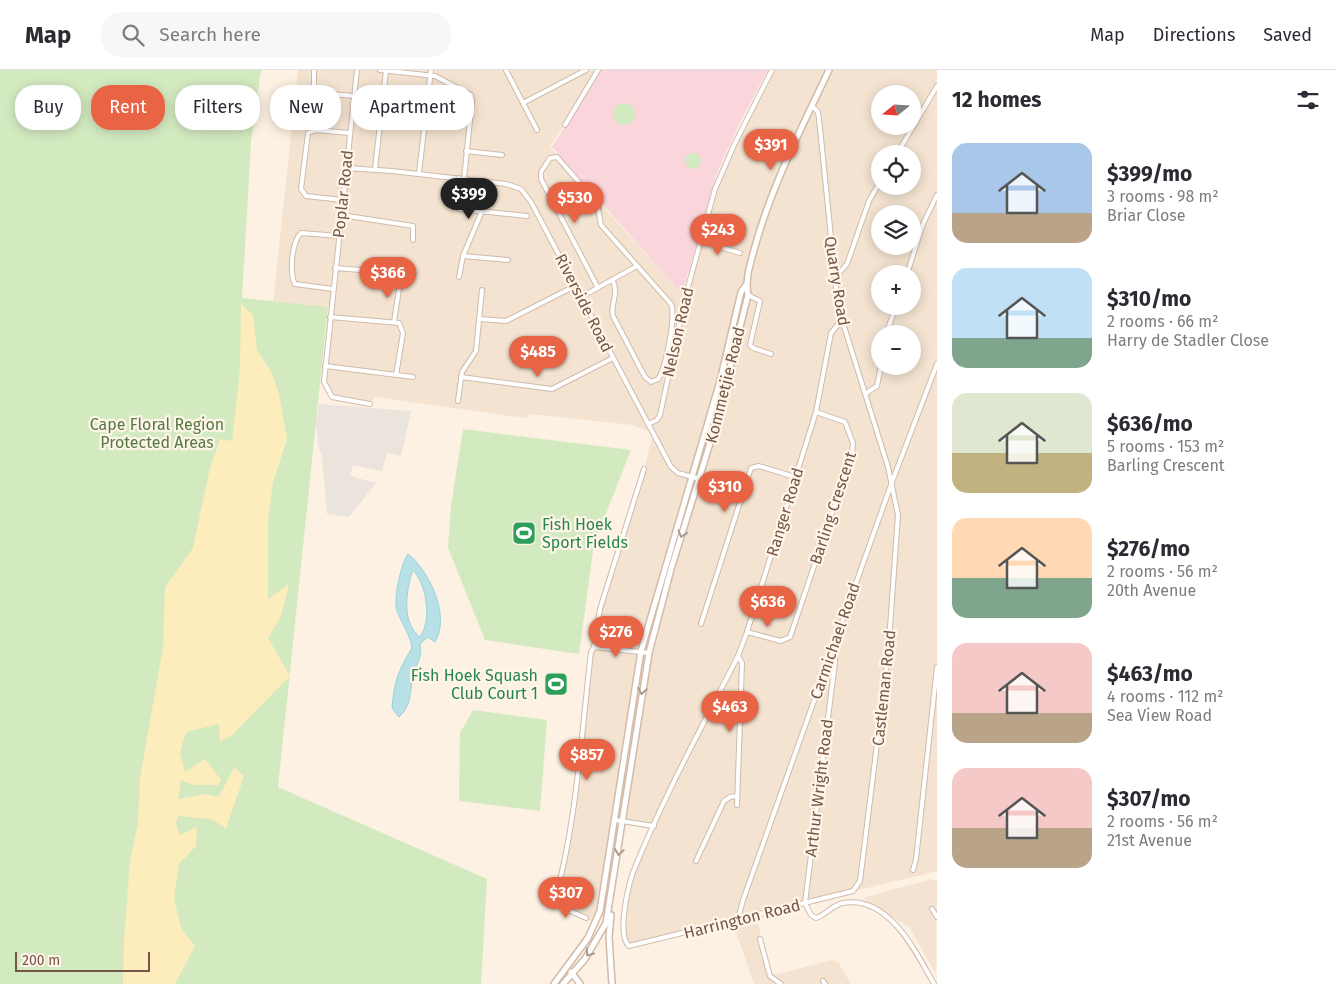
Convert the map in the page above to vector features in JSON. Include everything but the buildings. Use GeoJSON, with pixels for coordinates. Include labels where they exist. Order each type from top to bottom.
{"type":"FeatureCollection","features":[{"type":"Feature","properties":{"kind":"main road","name":"Kommetjie Road"},"geometry":{"type":"LineString","coordinates":[[746,284],[748,294],[716,424],[671,569],[649,653],[612,897],[602,932],[564,984],[559,978],[588,938],[600,910],[641,651],[720,381],[741,292],[746,284],[761,224],[776,184],[829,70]]}},
{"type":"Feature","properties":{"kind":"main road"},"geometry":{"type":"LineString","coordinates":[[612,897],[609,937],[612,984]]}},
{"type":"Feature","properties":{"kind":"main road"},"geometry":{"type":"LineString","coordinates":[[567,967],[580,984]]}},
{"type":"Feature","properties":{"kind":"main road"},"geometry":{"type":"LineString","coordinates":[[554,984],[559,978]]}},
{"type":"Feature","properties":{"kind":"street"},"geometry":{"type":"LineString","coordinates":[[314,70],[314,88],[319,93],[351,96]]}},
{"type":"Feature","properties":{"kind":"street","name":"Poplar Road"},"geometry":{"type":"LineString","coordinates":[[355,85],[357,70]]}},
{"type":"Feature","properties":{"kind":"street"},"geometry":{"type":"LineString","coordinates":[[380,70],[429,75],[471,95],[472,101],[466,151],[457,207],[482,212],[527,216]]}},
{"type":"Feature","properties":{"kind":"street"},"geometry":{"type":"LineString","coordinates":[[419,173],[431,70]]}},
{"type":"Feature","properties":{"kind":"street"},"geometry":{"type":"LineString","coordinates":[[506,70],[537,130]]}},
{"type":"Feature","properties":{"kind":"street"},"geometry":{"type":"LineString","coordinates":[[523,103],[586,70]]}},
{"type":"Feature","properties":{"kind":"street"},"geometry":{"type":"LineString","coordinates":[[564,125],[597,70]]}},
{"type":"Feature","properties":{"kind":"street","name":"Nelson Road"},"geometry":{"type":"LineString","coordinates":[[648,424],[657,420],[660,415],[685,298],[716,185],[734,143],[772,70]]}},
{"type":"Feature","properties":{"kind":"street"},"geometry":{"type":"LineString","coordinates":[[375,169],[386,71]]}},
{"type":"Feature","properties":{"kind":"street"},"geometry":{"type":"LineString","coordinates":[[901,145],[937,86]]}},
{"type":"Feature","properties":{"kind":"street","name":"Quarry Road"},"geometry":{"type":"LineString","coordinates":[[812,106],[818,112],[834,273],[841,321],[892,482]]}},
{"type":"Feature","properties":{"kind":"street","name":"Poplar Road"},"geometry":{"type":"LineString","coordinates":[[351,118],[324,382],[326,391],[332,397],[370,404]]}},
{"type":"Feature","properties":{"kind":"street"},"geometry":{"type":"LineString","coordinates":[[342,200],[306,196],[301,189],[308,133],[316,130],[349,133]]}},
{"type":"Feature","properties":{"kind":"street"},"geometry":{"type":"LineString","coordinates":[[466,151],[502,155]]}},
{"type":"Feature","properties":{"kind":"street"},"geometry":{"type":"LineString","coordinates":[[598,288],[541,179],[541,172],[550,158],[557,157],[597,203],[601,225],[671,304],[673,316],[661,375],[658,379],[650,382],[644,377],[613,316],[612,308],[616,292],[613,281]]}},
{"type":"Feature","properties":{"kind":"street","name":"Riverside Road"},"geometry":{"type":"LineString","coordinates":[[346,168],[375,169],[461,178],[512,185],[524,192],[671,467],[678,473],[700,479]]}},
{"type":"Feature","properties":{"kind":"street"},"geometry":{"type":"LineString","coordinates":[[834,273],[840,272],[847,264],[872,195]]}},
{"type":"Feature","properties":{"kind":"street"},"geometry":{"type":"LineString","coordinates":[[910,265],[923,224],[937,195]]}},
{"type":"Feature","properties":{"kind":"street"},"geometry":{"type":"LineString","coordinates":[[459,277],[463,256],[482,212]]}},
{"type":"Feature","properties":{"kind":"street"},"geometry":{"type":"LineString","coordinates":[[341,216],[413,226],[414,240]]}},
{"type":"Feature","properties":{"kind":"street"},"geometry":{"type":"LineString","coordinates":[[333,289],[296,284],[291,257],[297,237],[301,234],[339,236]]}},
{"type":"Feature","properties":{"kind":"street"},"geometry":{"type":"LineString","coordinates":[[700,242],[740,253]]}},
{"type":"Feature","properties":{"kind":"street"},"geometry":{"type":"LineString","coordinates":[[463,256],[508,260]]}},
{"type":"Feature","properties":{"kind":"street"},"geometry":{"type":"LineString","coordinates":[[581,297],[637,266]]}},
{"type":"Feature","properties":{"kind":"street"},"geometry":{"type":"LineString","coordinates":[[335,268],[398,272],[401,276],[394,322]]}},
{"type":"Feature","properties":{"kind":"street"},"geometry":{"type":"LineString","coordinates":[[480,319],[506,321],[575,286]]}},
{"type":"Feature","properties":{"kind":"street"},"geometry":{"type":"LineString","coordinates":[[458,401],[461,377],[476,351],[482,290]]}},
{"type":"Feature","properties":{"kind":"street"},"geometry":{"type":"LineString","coordinates":[[748,294],[758,298],[760,301],[750,345],[753,348],[771,354]]}},
{"type":"Feature","properties":{"kind":"street"},"geometry":{"type":"LineString","coordinates":[[330,318],[394,322],[402,326],[403,333],[396,375]]}},
{"type":"Feature","properties":{"kind":"street","name":"Ranger Road"},"geometry":{"type":"LineString","coordinates":[[631,946],[626,943],[623,931],[635,866],[738,656],[816,412],[832,333],[841,321]]}},
{"type":"Feature","properties":{"kind":"street"},"geometry":{"type":"LineString","coordinates":[[461,377],[552,389],[613,358]]}},
{"type":"Feature","properties":{"kind":"street","name":"Carmichael Road"},"geometry":{"type":"LineString","coordinates":[[738,919],[834,642],[937,364]]}},
{"type":"Feature","properties":{"kind":"street"},"geometry":{"type":"LineString","coordinates":[[325,366],[413,377]]}},
{"type":"Feature","properties":{"kind":"street"},"geometry":{"type":"LineString","coordinates":[[865,394],[877,386],[879,375]]}},
{"type":"Feature","properties":{"kind":"street","name":"Barling Crescent"},"geometry":{"type":"LineString","coordinates":[[747,632],[781,641],[790,637],[852,454],[852,439],[844,421],[816,412]]}},
{"type":"Feature","properties":{"kind":"street"},"geometry":{"type":"LineString","coordinates":[[701,624],[751,468],[759,466],[795,477]]}},
{"type":"Feature","properties":{"kind":"street"},"geometry":{"type":"LineString","coordinates":[[586,918],[554,904],[572,826],[591,652],[594,647],[600,609],[644,469]]}},
{"type":"Feature","properties":{"kind":"street","name":"Castleman Road"},"geometry":{"type":"LineString","coordinates":[[853,891],[859,883],[862,872],[888,655],[899,526],[892,482]]}},
{"type":"Feature","properties":{"kind":"street","name":"Arthur Wright Road"},"geometry":{"type":"LineString","coordinates":[[805,904],[835,662],[834,642]]}},
{"type":"Feature","properties":{"kind":"street"},"geometry":{"type":"LineString","coordinates":[[594,647],[649,653]]}},
{"type":"Feature","properties":{"kind":"street"},"geometry":{"type":"LineString","coordinates":[[737,805],[742,663],[738,656]]}},
{"type":"Feature","properties":{"kind":"street"},"geometry":{"type":"LineString","coordinates":[[913,870],[916,859],[937,667]]}},
{"type":"Feature","properties":{"kind":"street"},"geometry":{"type":"LineString","coordinates":[[696,861],[724,801],[730,797],[737,796]]}},
{"type":"Feature","properties":{"kind":"street"},"geometry":{"type":"LineString","coordinates":[[615,820],[654,826]]}},
{"type":"Feature","properties":{"kind":"street","name":"Harrington Road"},"geometry":{"type":"LineString","coordinates":[[631,946],[853,891]]}},
{"type":"Feature","properties":{"kind":"street"},"geometry":{"type":"LineString","coordinates":[[805,904],[811,915],[816,918],[835,906],[844,903],[857,904],[876,910],[902,929],[934,984]]}},
{"type":"Feature","properties":{"kind":"street"},"geometry":{"type":"LineString","coordinates":[[932,909],[937,917]]}},
{"type":"Feature","properties":{"kind":"street"},"geometry":{"type":"LineString","coordinates":[[760,939],[770,976],[781,984]]}},
{"type":"Feature","properties":{"kind":"shaded area"},"geometry":{"type":"Polygon","coordinates":[[[298,70],[598,70],[550,147],[597,203],[605,209],[685,297],[716,185],[772,70],[937,70],[937,871],[629,946],[623,931],[631,881],[654,826],[616,820],[596,923],[554,904],[571,835],[592,648],[600,609],[644,469],[653,433],[633,425],[531,414],[525,418],[375,397],[370,404],[332,397],[324,382],[331,309],[273,303],[292,130],[341,130],[341,85],[296,85],[298,70]]]}},
{"type":"Feature","properties":{"kind":"shaded area"},"geometry":{"type":"Polygon","coordinates":[[[601,70],[768,70],[740,122],[717,173],[682,294],[552,147],[601,70]]]}},
{"type":"Feature","properties":{"kind":"shaded area"},"geometry":{"type":"Polygon","coordinates":[[[319,404],[411,411],[401,456],[387,453],[382,471],[353,465],[350,476],[376,483],[349,517],[327,514],[322,457],[318,444],[316,424],[319,404]]]}},
{"type":"Feature","properties":{"kind":"shaded area"},"geometry":{"type":"Polygon","coordinates":[[[932,879],[937,882],[936,974],[909,927],[862,898],[932,879]]]}},
{"type":"Feature","properties":{"kind":"shaded area"},"geometry":{"type":"Polygon","coordinates":[[[758,923],[770,976],[832,960],[838,962],[851,984],[754,984],[735,929],[758,923]]]}},
{"type":"Feature","properties":{"kind":"green space","name":"Cape Floral Region Protected Areas"},"geometry":{"type":"Polygon","coordinates":[[[0,70],[261,70],[259,85],[175,85],[175,130],[253,130],[242,298],[328,307],[278,787],[487,879],[481,984],[0,984],[0,70]]]}},
{"type":"Feature","properties":{"kind":"green space"},"geometry":{"type":"Polygon","coordinates":[[[624,103],[634,110],[635,114],[628,124],[624,125],[614,118],[613,114],[620,104],[624,103]]]}},
{"type":"Feature","properties":{"kind":"green space"},"geometry":{"type":"Polygon","coordinates":[[[693,153],[701,161],[693,169],[685,161],[693,153]]]}},
{"type":"Feature","properties":{"kind":"green space","name":"Fish Hoek Sport Fields"},"geometry":{"type":"Polygon","coordinates":[[[463,429],[631,450],[594,544],[579,654],[485,640],[448,548],[451,506],[463,429]]]}},
{"type":"Feature","properties":{"kind":"green space"},"geometry":{"type":"Polygon","coordinates":[[[473,710],[547,720],[540,811],[459,801],[460,733],[473,710]]]}},
{"type":"Feature","properties":{"kind":"sand"},"geometry":{"type":"Polygon","coordinates":[[[241,304],[253,315],[257,350],[273,375],[279,394],[287,439],[273,482],[268,520],[268,599],[289,584],[281,616],[268,638],[290,676],[232,735],[220,742],[219,724],[186,732],[180,752],[185,772],[205,759],[221,780],[219,785],[193,785],[181,780],[178,799],[205,794],[219,797],[234,767],[244,776],[226,829],[212,819],[178,816],[176,824],[180,835],[197,827],[196,846],[179,864],[174,899],[181,928],[195,946],[175,984],[123,984],[124,940],[130,862],[138,823],[140,778],[163,647],[165,587],[193,548],[210,468],[220,439],[232,441],[240,369],[241,304]]]}},
{"type":"Feature","properties":{"kind":"water"},"geometry":{"type":"Polygon","coordinates":[[[408,554],[416,561],[430,582],[439,607],[440,620],[439,632],[435,642],[428,637],[420,644],[420,656],[414,673],[409,702],[399,717],[392,708],[394,691],[397,677],[412,648],[410,638],[396,606],[398,582],[408,554]],[[413,570],[408,587],[407,605],[410,623],[420,637],[424,630],[427,612],[425,593],[418,576],[413,570]]]}},
{"type":"Feature","properties":{"kind":"place","name":"Fish Hoek Sport Fields"},"geometry":{"type":"Point","coordinates":[524,533]}},
{"type":"Feature","properties":{"kind":"place","name":"Fish Hoek Squash Club Court 1"},"geometry":{"type":"Point","coordinates":[556,684]}}]}
